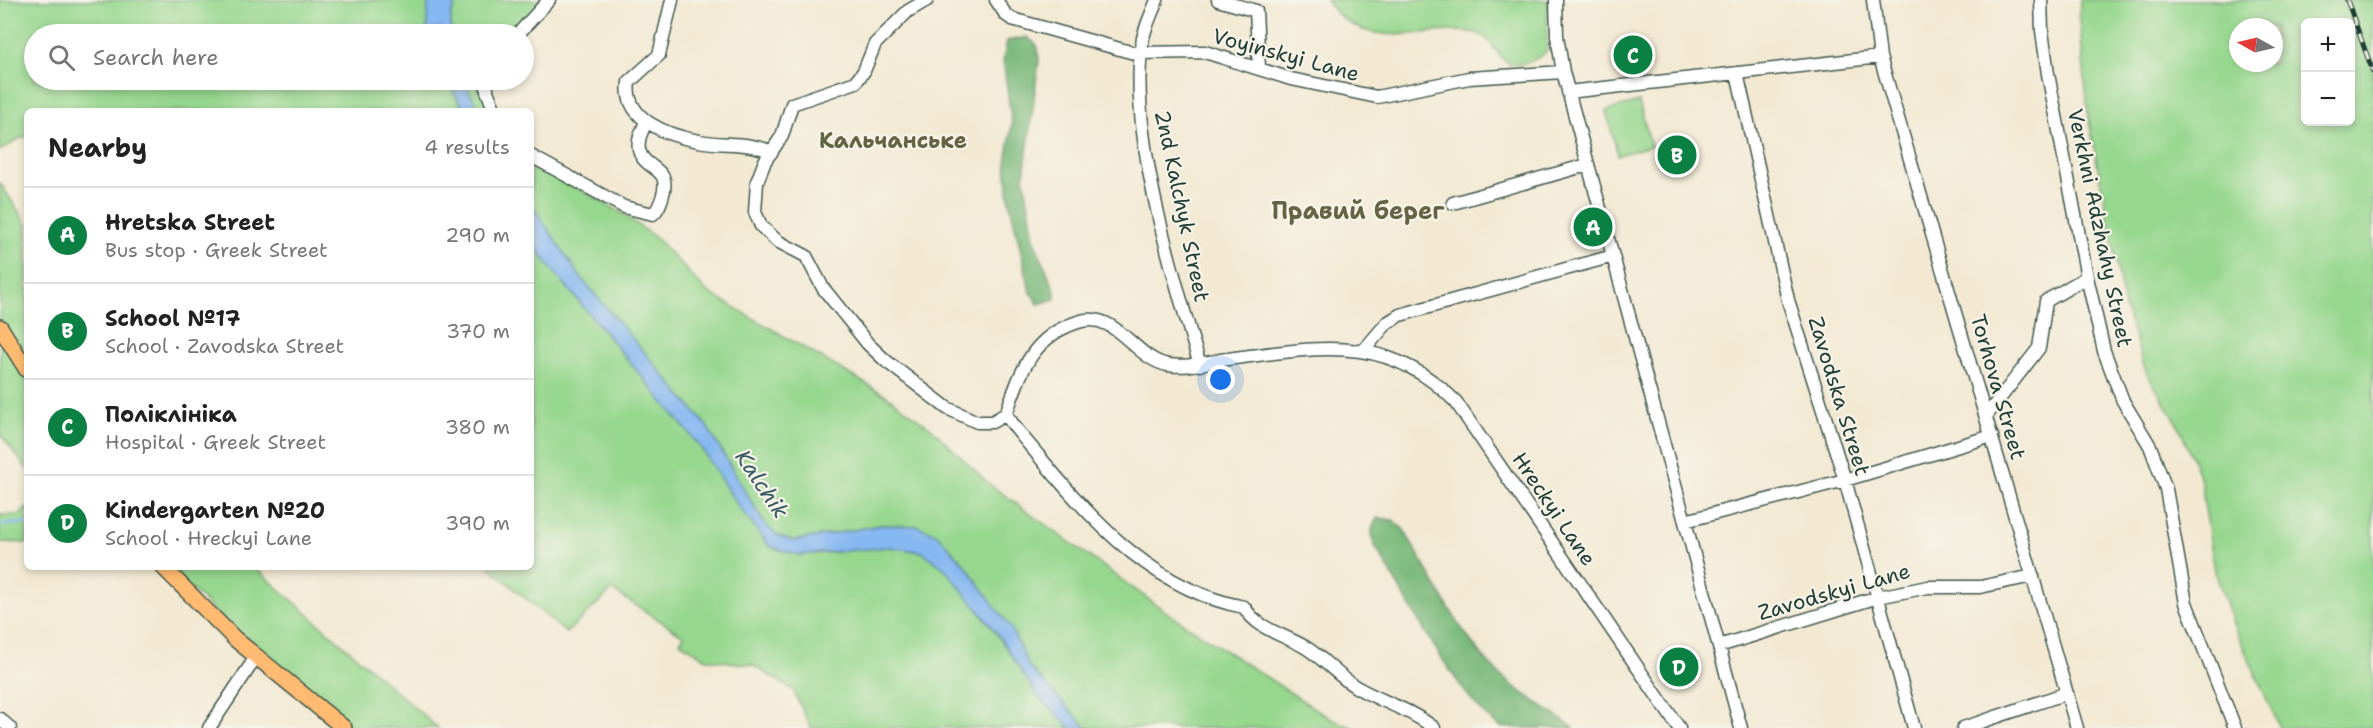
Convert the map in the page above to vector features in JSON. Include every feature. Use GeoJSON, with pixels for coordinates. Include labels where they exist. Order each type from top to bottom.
{"type":"FeatureCollection","features":[{"type":"Feature","properties":{"kind":"main road"},"geometry":{"type":"LineString","coordinates":[[0,327],[24,365]]}},
{"type":"Feature","properties":{"kind":"main road"},"geometry":{"type":"LineString","coordinates":[[166,570],[202,608],[256,657],[345,728]]}},
{"type":"Feature","properties":{"kind":"street"},"geometry":{"type":"LineString","coordinates":[[527,24],[549,0]]}},
{"type":"Feature","properties":{"kind":"street"},"geometry":{"type":"LineString","coordinates":[[672,0],[659,55],[629,82],[632,104],[646,122],[687,139],[752,146],[772,152]]}},
{"type":"Feature","properties":{"kind":"street"},"geometry":{"type":"LineString","coordinates":[[927,0],[908,11],[875,44],[864,71],[856,82],[792,104],[782,136],[763,164],[757,182],[755,203],[757,218],[771,237],[806,256],[823,288],[868,344],[886,361],[946,408],[967,420],[992,422],[1006,414],[1086,512],[1132,554],[1192,591],[1219,602],[1244,607],[1256,622],[1312,651],[1326,666],[1358,688],[1407,710],[1434,728]]}},
{"type":"Feature","properties":{"kind":"street"},"geometry":{"type":"LineString","coordinates":[[996,0],[1006,15],[1012,19],[1141,53]]}},
{"type":"Feature","properties":{"kind":"street","name":"2nd Kalchyk Street"},"geometry":{"type":"LineString","coordinates":[[1157,0],[1145,32],[1141,53],[1140,108],[1152,176],[1176,278],[1200,365]]}},
{"type":"Feature","properties":{"kind":"street"},"geometry":{"type":"LineString","coordinates":[[1218,0],[1256,11],[1259,68]]}},
{"type":"Feature","properties":{"kind":"street"},"geometry":{"type":"LineString","coordinates":[[1556,0],[1557,36],[1568,92],[1741,728]]}},
{"type":"Feature","properties":{"kind":"street"},"geometry":{"type":"LineString","coordinates":[[1568,92],[1880,57],[1874,0]]}},
{"type":"Feature","properties":{"kind":"street","name":"Verkhni Adzhahy Street"},"geometry":{"type":"LineString","coordinates":[[2041,0],[2042,31],[2048,74],[2087,277],[2104,351],[2123,401],[2150,446],[2166,489],[2186,603],[2235,728]]}},
{"type":"Feature","properties":{"kind":"street","name":"Voyinskyi Lane"},"geometry":{"type":"LineString","coordinates":[[1141,53],[1199,51],[1291,79],[1377,97],[1469,78],[1563,72]]}},
{"type":"Feature","properties":{"kind":"street","name":"Torhova Street"},"geometry":{"type":"LineString","coordinates":[[1880,57],[2078,728]]}},
{"type":"Feature","properties":{"kind":"street","name":"Zavodska Street"},"geometry":{"type":"LineString","coordinates":[[1737,73],[1788,300],[1845,480],[1914,728]]}},
{"type":"Feature","properties":{"kind":"street"},"geometry":{"type":"LineString","coordinates":[[488,90],[494,108]]}},
{"type":"Feature","properties":{"kind":"street"},"geometry":{"type":"LineString","coordinates":[[534,158],[624,207],[653,214],[662,198],[665,181],[662,174],[644,158],[639,150],[640,135],[646,122]]}},
{"type":"Feature","properties":{"kind":"street"},"geometry":{"type":"LineString","coordinates":[[1453,203],[1587,165]]}},
{"type":"Feature","properties":{"kind":"street"},"geometry":{"type":"LineString","coordinates":[[1364,350],[1387,323],[1400,315],[1613,256]]}},
{"type":"Feature","properties":{"kind":"street"},"geometry":{"type":"LineString","coordinates":[[1986,416],[2039,348],[2046,301],[2087,277]]}},
{"type":"Feature","properties":{"kind":"street","name":"Hreckyi Lane"},"geometry":{"type":"LineString","coordinates":[[1006,414],[1023,366],[1037,348],[1053,334],[1079,321],[1089,319],[1104,322],[1151,359],[1160,363],[1180,366],[1200,365],[1224,359],[1321,350],[1364,350],[1385,355],[1415,368],[1441,387],[1456,402],[1679,728]]}},
{"type":"Feature","properties":{"kind":"street"},"geometry":{"type":"LineString","coordinates":[[1685,521],[1845,480],[1992,436]]}},
{"type":"Feature","properties":{"kind":"street","name":"Zavodskyi Lane"},"geometry":{"type":"LineString","coordinates":[[1719,646],[1878,597],[1928,586],[1980,586],[2033,576]]}},
{"type":"Feature","properties":{"kind":"street"},"geometry":{"type":"LineString","coordinates":[[209,728],[256,657]]}},
{"type":"Feature","properties":{"kind":"street"},"geometry":{"type":"LineString","coordinates":[[1962,728],[2067,693]]}},
{"type":"Feature","properties":{"kind":"street"},"geometry":{"type":"LineString","coordinates":[[0,719],[10,728]]}},
{"type":"Feature","properties":{"kind":"green space"},"geometry":{"type":"Polygon","coordinates":[[[0,0],[428,0],[427,24],[24,24],[24,90],[453,90],[463,108],[24,108],[24,137],[0,151],[0,0]]]}},
{"type":"Feature","properties":{"kind":"green space"},"geometry":{"type":"Polygon","coordinates":[[[458,0],[546,0],[523,24],[451,24],[451,14],[458,0]]]}},
{"type":"Feature","properties":{"kind":"green space"},"geometry":{"type":"Polygon","coordinates":[[[1326,0],[1548,0],[1546,52],[1536,59],[1512,64],[1501,57],[1485,38],[1477,33],[1451,31],[1375,33],[1358,28],[1341,17],[1326,0]]]}},
{"type":"Feature","properties":{"kind":"green space"},"geometry":{"type":"Polygon","coordinates":[[[2080,0],[2373,0],[2373,728],[2280,728],[2235,629],[2215,571],[2200,477],[2178,424],[2146,372],[2125,309],[2089,121],[2079,18],[2080,0]]]}},
{"type":"Feature","properties":{"kind":"green space"},"geometry":{"type":"Polygon","coordinates":[[[1027,37],[1037,45],[1039,60],[1024,177],[1035,243],[1055,291],[1055,299],[1038,304],[1030,291],[1009,200],[1006,164],[1012,124],[1003,60],[1007,41],[1027,37]]]}},
{"type":"Feature","properties":{"kind":"green space"},"geometry":{"type":"Polygon","coordinates":[[[468,90],[486,90],[490,108],[478,108],[468,90]]]}},
{"type":"Feature","properties":{"kind":"green space"},"geometry":{"type":"Polygon","coordinates":[[[1639,102],[1651,146],[1618,155],[1606,111],[1639,102]]]}},
{"type":"Feature","properties":{"kind":"green space"},"geometry":{"type":"Polygon","coordinates":[[[534,163],[620,212],[656,238],[706,291],[887,396],[931,428],[988,483],[1172,616],[1331,719],[1353,728],[1087,728],[1030,668],[1010,627],[918,526],[881,525],[793,541],[779,536],[765,525],[706,425],[581,278],[554,242],[534,209],[534,163]]]}},
{"type":"Feature","properties":{"kind":"green space"},"geometry":{"type":"Polygon","coordinates":[[[0,183],[24,219],[24,358],[0,320],[0,183]]]}},
{"type":"Feature","properties":{"kind":"green space"},"geometry":{"type":"Polygon","coordinates":[[[534,244],[546,262],[699,445],[737,504],[770,547],[800,555],[889,547],[923,552],[946,570],[996,632],[1037,695],[1071,728],[811,728],[793,690],[753,665],[707,659],[680,642],[684,636],[612,590],[566,633],[492,570],[534,570],[534,244]]]}},
{"type":"Feature","properties":{"kind":"green space"},"geometry":{"type":"Polygon","coordinates":[[[0,332],[24,370],[24,465],[0,434],[0,332]]]}},
{"type":"Feature","properties":{"kind":"green space"},"geometry":{"type":"Polygon","coordinates":[[[24,511],[24,543],[0,542],[0,515],[19,515],[24,511]]]}},
{"type":"Feature","properties":{"kind":"green space"},"geometry":{"type":"Polygon","coordinates":[[[1378,518],[1393,520],[1403,529],[1458,623],[1484,658],[1499,674],[1526,695],[1574,728],[1501,727],[1486,716],[1451,672],[1374,544],[1372,531],[1378,518]]]}},
{"type":"Feature","properties":{"kind":"green space"},"geometry":{"type":"Polygon","coordinates":[[[171,570],[257,570],[438,728],[350,728],[276,669],[171,570]]]}},
{"type":"Feature","properties":{"kind":"water"},"geometry":{"type":"Polygon","coordinates":[[[428,0],[458,0],[451,14],[451,24],[427,24],[428,0]]]}},
{"type":"Feature","properties":{"kind":"water"},"geometry":{"type":"Polygon","coordinates":[[[453,90],[468,90],[478,108],[463,108],[453,90]]]}},
{"type":"Feature","properties":{"kind":"water"},"geometry":{"type":"Polygon","coordinates":[[[534,208],[581,278],[706,425],[765,525],[779,536],[793,541],[881,525],[918,526],[938,535],[966,566],[1010,627],[1030,668],[1087,728],[1071,728],[1037,695],[996,632],[946,570],[923,552],[889,547],[800,555],[770,547],[737,504],[699,445],[546,262],[534,244],[534,208]]]}},
{"type":"Feature","properties":{"kind":"waterway"},"geometry":{"type":"LineString","coordinates":[[0,525],[24,523]]}},
{"type":"Feature","properties":{"kind":"railway"},"geometry":{"type":"LineString","coordinates":[[2347,0],[2373,72]]}},
{"type":"Feature","properties":{"kind":"place","name":"Поліклініка"},"geometry":{"type":"Point","coordinates":[1633,55]}},
{"type":"Feature","properties":{"kind":"place","name":"School №17"},"geometry":{"type":"Point","coordinates":[1677,155]}},
{"type":"Feature","properties":{"kind":"place","name":"Hretska Street"},"geometry":{"type":"Point","coordinates":[1593,227]}},
{"type":"Feature","properties":{"kind":"place","name":"Kindergarten №20"},"geometry":{"type":"Point","coordinates":[1679,667]}},
{"type":"Feature","properties":{"kind":"district","name":"Кальчанське"},"geometry":{"type":"Point","coordinates":[893,140]}},
{"type":"Feature","properties":{"kind":"district","name":"Правий берег"},"geometry":{"type":"Point","coordinates":[1358,211]}},
{"type":"Feature","properties":{"kind":"water label","name":"Kalchik"},"geometry":{"type":"Point","coordinates":[762,484]}}]}
